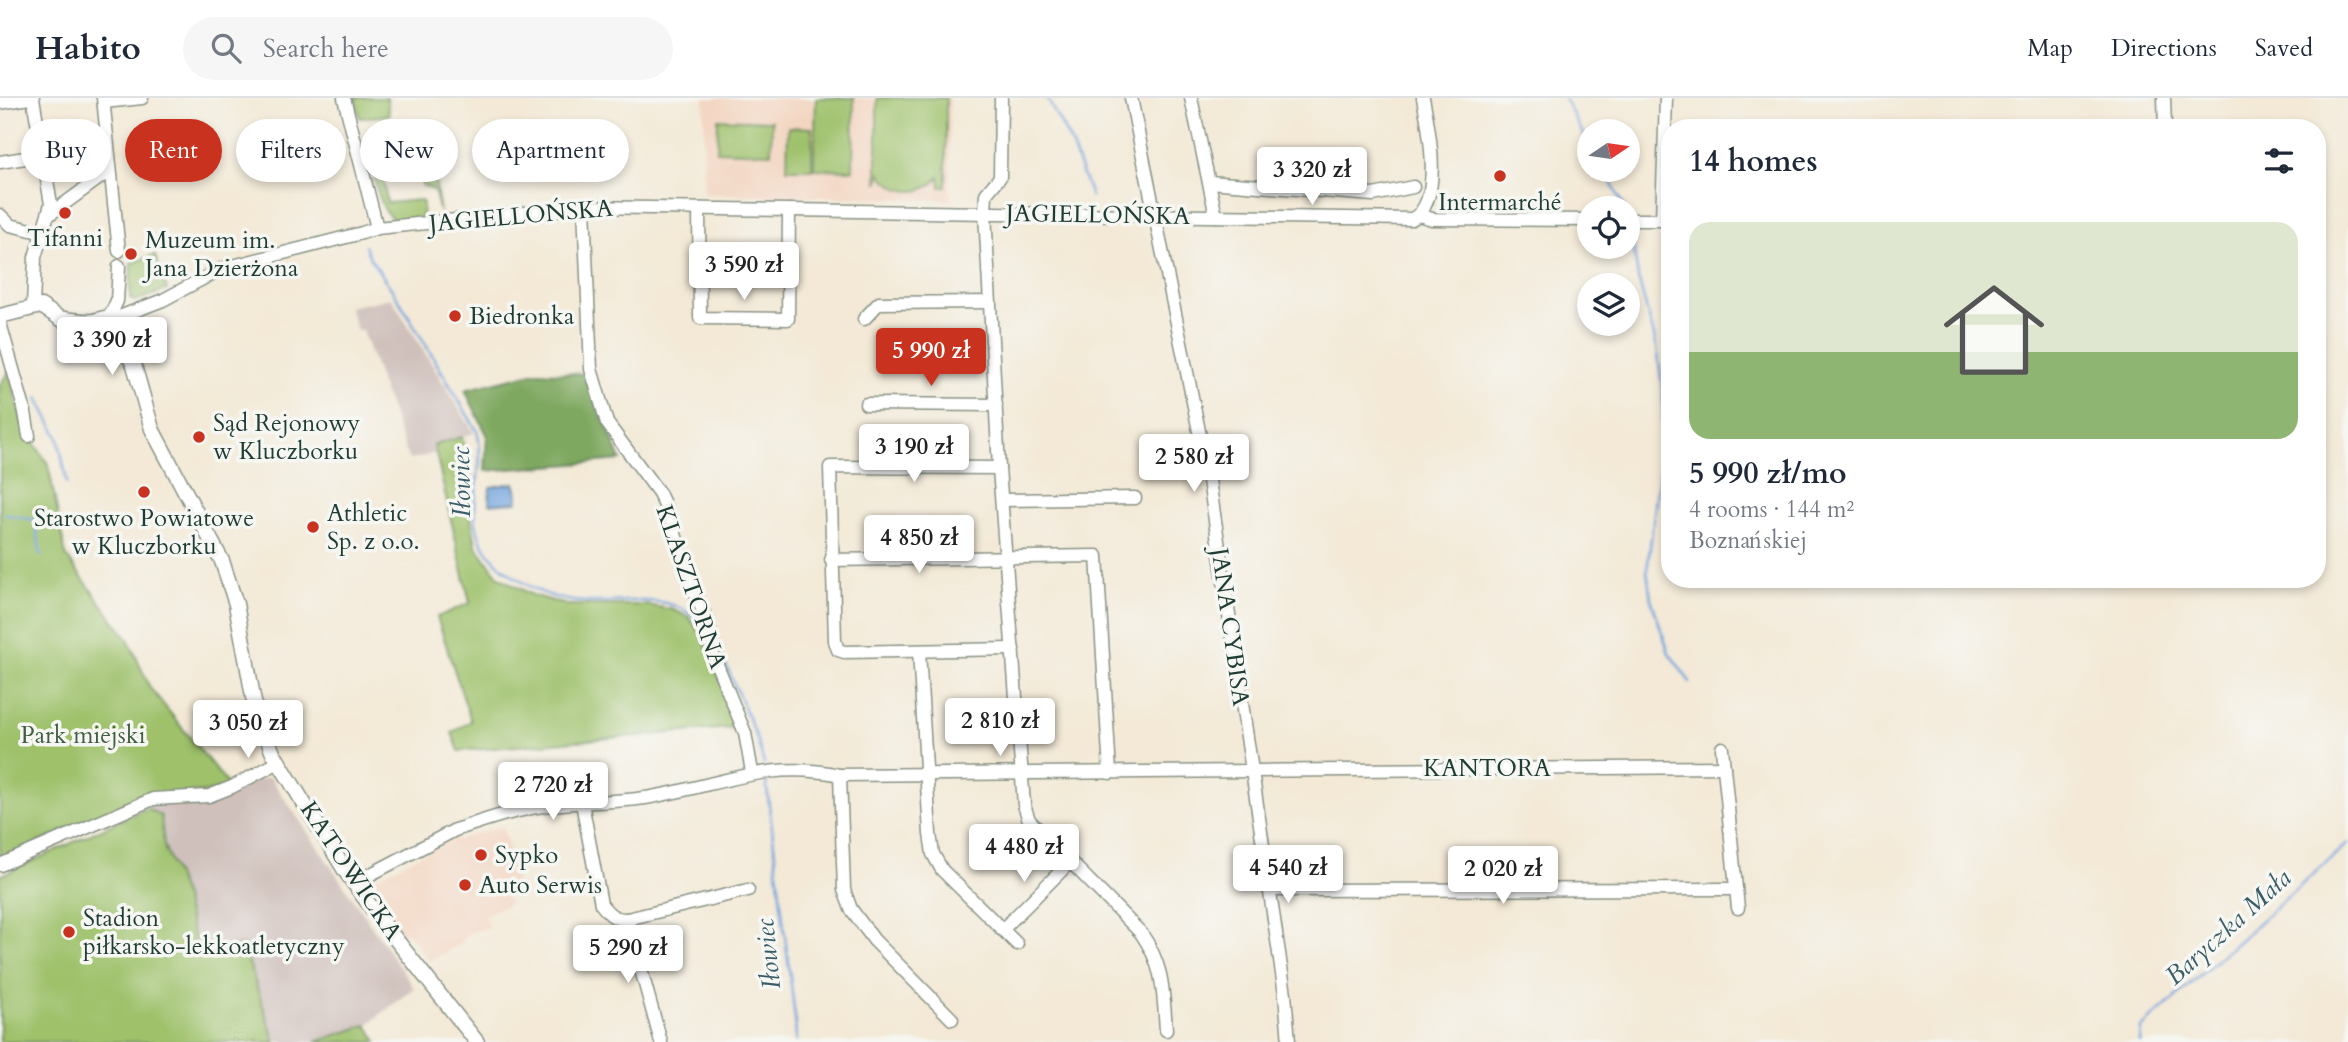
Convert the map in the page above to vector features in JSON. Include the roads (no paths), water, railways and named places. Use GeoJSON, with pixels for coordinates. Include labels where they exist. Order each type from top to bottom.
{"type":"FeatureCollection","features":[{"type":"Feature","properties":{"kind":"main road"},"geometry":{"type":"LineString","coordinates":[[0,316],[41,306],[90,338],[101,350],[113,330]]}},
{"type":"Feature","properties":{"kind":"main road"},"geometry":{"type":"LineString","coordinates":[[60,318],[113,330]]}},
{"type":"Feature","properties":{"kind":"main road"},"geometry":{"type":"LineString","coordinates":[[90,338],[91,328],[113,330]]}},
{"type":"Feature","properties":{"kind":"main road","name":"KATOWICKA"},"geometry":{"type":"LineString","coordinates":[[113,330],[138,382],[159,442],[222,561],[231,584],[257,712],[265,736],[354,883],[477,1042]]}},
{"type":"Feature","properties":{"kind":"street"},"geometry":{"type":"LineString","coordinates":[[0,103],[31,98],[36,119]]}},
{"type":"Feature","properties":{"kind":"street"},"geometry":{"type":"LineString","coordinates":[[106,119],[104,100],[142,98]]}},
{"type":"Feature","properties":{"kind":"street"},"geometry":{"type":"LineString","coordinates":[[344,98],[377,228]]}},
{"type":"Feature","properties":{"kind":"street","name":"JAGIELLOŃSKA"},"geometry":{"type":"LineString","coordinates":[[985,213],[986,194],[1000,177],[1001,98]]}},
{"type":"Feature","properties":{"kind":"street"},"geometry":{"type":"LineString","coordinates":[[1191,98],[1216,216]]}},
{"type":"Feature","properties":{"kind":"street"},"geometry":{"type":"LineString","coordinates":[[1419,215],[1427,206],[1430,192],[1430,148],[1423,98]]}},
{"type":"Feature","properties":{"kind":"street"},"geometry":{"type":"LineString","coordinates":[[1666,98],[1666,119]]}},
{"type":"Feature","properties":{"kind":"street"},"geometry":{"type":"LineString","coordinates":[[2164,98],[2165,119]]}},
{"type":"Feature","properties":{"kind":"street","name":"JANA CYBISA"},"geometry":{"type":"LineString","coordinates":[[1132,103],[1209,480],[1287,1003],[1289,1042]]}},
{"type":"Feature","properties":{"kind":"street"},"geometry":{"type":"LineString","coordinates":[[0,162],[21,159]]}},
{"type":"Feature","properties":{"kind":"street"},"geometry":{"type":"LineString","coordinates":[[111,181],[118,251]]}},
{"type":"Feature","properties":{"kind":"street"},"geometry":{"type":"LineString","coordinates":[[33,307],[35,257],[48,215],[48,182]]}},
{"type":"Feature","properties":{"kind":"street"},"geometry":{"type":"LineString","coordinates":[[48,215],[94,182]]}},
{"type":"Feature","properties":{"kind":"street"},"geometry":{"type":"LineString","coordinates":[[1209,182],[1373,195],[1413,187]]}},
{"type":"Feature","properties":{"kind":"street","name":"JAGIELLOŃSKA"},"geometry":{"type":"LineString","coordinates":[[113,330],[221,269],[377,228],[584,207],[1412,219],[1419,215],[1432,219],[1577,220]]}},
{"type":"Feature","properties":{"kind":"street","name":"KLASZTORNA"},"geometry":{"type":"LineString","coordinates":[[584,207],[591,369],[607,423],[659,493],[668,512],[690,581],[709,625],[713,655],[745,733],[752,772]]}},
{"type":"Feature","properties":{"kind":"street"},"geometry":{"type":"LineString","coordinates":[[699,209],[700,318],[788,319],[789,210]]}},
{"type":"Feature","properties":{"kind":"street"},"geometry":{"type":"LineString","coordinates":[[985,213],[999,468],[1024,805],[1029,820],[1141,933],[1153,951],[1163,981],[1166,1030]]}},
{"type":"Feature","properties":{"kind":"street"},"geometry":{"type":"LineString","coordinates":[[0,215],[10,225],[35,231]]}},
{"type":"Feature","properties":{"kind":"street"},"geometry":{"type":"LineString","coordinates":[[1640,220],[1661,220]]}},
{"type":"Feature","properties":{"kind":"street"},"geometry":{"type":"LineString","coordinates":[[113,330],[119,266]]}},
{"type":"Feature","properties":{"kind":"street"},"geometry":{"type":"LineString","coordinates":[[864,319],[879,303],[990,302]]}},
{"type":"Feature","properties":{"kind":"street"},"geometry":{"type":"LineString","coordinates":[[0,323],[29,436]]}},
{"type":"Feature","properties":{"kind":"street"},"geometry":{"type":"LineString","coordinates":[[866,404],[996,405]]}},
{"type":"Feature","properties":{"kind":"street"},"geometry":{"type":"LineString","coordinates":[[999,468],[830,467],[835,641],[838,650],[844,652],[1013,649]]}},
{"type":"Feature","properties":{"kind":"street"},"geometry":{"type":"LineString","coordinates":[[1002,500],[1135,498]]}},
{"type":"Feature","properties":{"kind":"street"},"geometry":{"type":"LineString","coordinates":[[831,560],[1097,556],[1110,772]]}},
{"type":"Feature","properties":{"kind":"street"},"geometry":{"type":"LineString","coordinates":[[919,651],[933,854],[942,870],[1017,944]]}},
{"type":"Feature","properties":{"kind":"street"},"geometry":{"type":"LineString","coordinates":[[1722,748],[1738,908]]}},
{"type":"Feature","properties":{"kind":"street"},"geometry":{"type":"LineString","coordinates":[[0,865],[153,799],[209,796],[279,762]]}},
{"type":"Feature","properties":{"kind":"street","name":"KANTORA"},"geometry":{"type":"LineString","coordinates":[[354,883],[455,830],[541,806],[643,798],[695,788],[752,772],[813,769],[840,775],[1022,775],[1251,769],[1724,767]]}},
{"type":"Feature","properties":{"kind":"street"},"geometry":{"type":"LineString","coordinates":[[840,775],[844,890],[851,909],[874,940],[952,1018]]}},
{"type":"Feature","properties":{"kind":"street"},"geometry":{"type":"LineString","coordinates":[[582,803],[601,904],[608,914],[627,919],[748,890]]}},
{"type":"Feature","properties":{"kind":"street"},"geometry":{"type":"LineString","coordinates":[[1002,930],[1070,862]]}},
{"type":"Feature","properties":{"kind":"street"},"geometry":{"type":"LineString","coordinates":[[1269,890],[1736,888]]}},
{"type":"Feature","properties":{"kind":"street"},"geometry":{"type":"LineString","coordinates":[[627,919],[661,1042]]}},
{"type":"Feature","properties":{"kind":"water"},"geometry":{"type":"Polygon","coordinates":[[[514,483],[517,502],[489,504],[490,487],[514,483]]]}},
{"type":"Feature","properties":{"kind":"waterway"},"geometry":{"type":"LineString","coordinates":[[1047,98],[1070,141],[1091,196]]}},
{"type":"Feature","properties":{"kind":"waterway"},"geometry":{"type":"LineString","coordinates":[[1564,98],[1577,122]]}},
{"type":"Feature","properties":{"kind":"waterway"},"geometry":{"type":"LineString","coordinates":[[1611,182],[1618,196]]}},
{"type":"Feature","properties":{"kind":"waterway","name":"Iłowiec"},"geometry":{"type":"LineString","coordinates":[[365,246],[477,431],[480,458],[476,525],[483,544],[494,560],[522,582],[550,596],[590,602],[659,602],[689,613],[701,625]]}},
{"type":"Feature","properties":{"kind":"waterway"},"geometry":{"type":"LineString","coordinates":[[1635,259],[1657,347],[1661,378]]}},
{"type":"Feature","properties":{"kind":"waterway"},"geometry":{"type":"LineString","coordinates":[[38,398],[58,437],[67,483]]}},
{"type":"Feature","properties":{"kind":"waterway"},"geometry":{"type":"LineString","coordinates":[[1661,459],[1647,571],[1651,599],[1669,653],[1690,682]]}},
{"type":"Feature","properties":{"kind":"waterway"},"geometry":{"type":"LineString","coordinates":[[5,514],[35,520],[41,556]]}},
{"type":"Feature","properties":{"kind":"waterway","name":"Iłowiec"},"geometry":{"type":"LineString","coordinates":[[721,653],[756,736],[764,764]]}},
{"type":"Feature","properties":{"kind":"waterway","name":"Iłowiec"},"geometry":{"type":"LineString","coordinates":[[766,780],[796,1042]]}},
{"type":"Feature","properties":{"kind":"waterway","name":"Baryczka Mała"},"geometry":{"type":"LineString","coordinates":[[2140,1042],[2141,1028],[2348,843]]}},
{"type":"Feature","properties":{"kind":"place","name":"Intermarché"},"geometry":{"type":"Point","coordinates":[1500,176]}},
{"type":"Feature","properties":{"kind":"place","name":"Tifanni"},"geometry":{"type":"Point","coordinates":[65,213]}},
{"type":"Feature","properties":{"kind":"place","name":"Muzeum im. Jana Dzierżona"},"geometry":{"type":"Point","coordinates":[131,254]}},
{"type":"Feature","properties":{"kind":"place","name":"Biedronka"},"geometry":{"type":"Point","coordinates":[455,316]}},
{"type":"Feature","properties":{"kind":"place","name":"Sąd Rejonowy w Kluczborku"},"geometry":{"type":"Point","coordinates":[199,437]}},
{"type":"Feature","properties":{"kind":"place","name":"Starostwo Powiatowe w Kluczborku"},"geometry":{"type":"Point","coordinates":[144,492]}},
{"type":"Feature","properties":{"kind":"place","name":"Athletic Sp. z o.o."},"geometry":{"type":"Point","coordinates":[313,527]}},
{"type":"Feature","properties":{"kind":"place","name":"Sypko"},"geometry":{"type":"Point","coordinates":[481,855]}},
{"type":"Feature","properties":{"kind":"place","name":"Auto Serwis"},"geometry":{"type":"Point","coordinates":[465,885]}},
{"type":"Feature","properties":{"kind":"place","name":"Stadion piłkarsko-lekkoatletyczny"},"geometry":{"type":"Point","coordinates":[69,932]}},
{"type":"Feature","properties":{"kind":"park label","name":"Park miejski"},"geometry":{"type":"Point","coordinates":[83,735]}}]}
